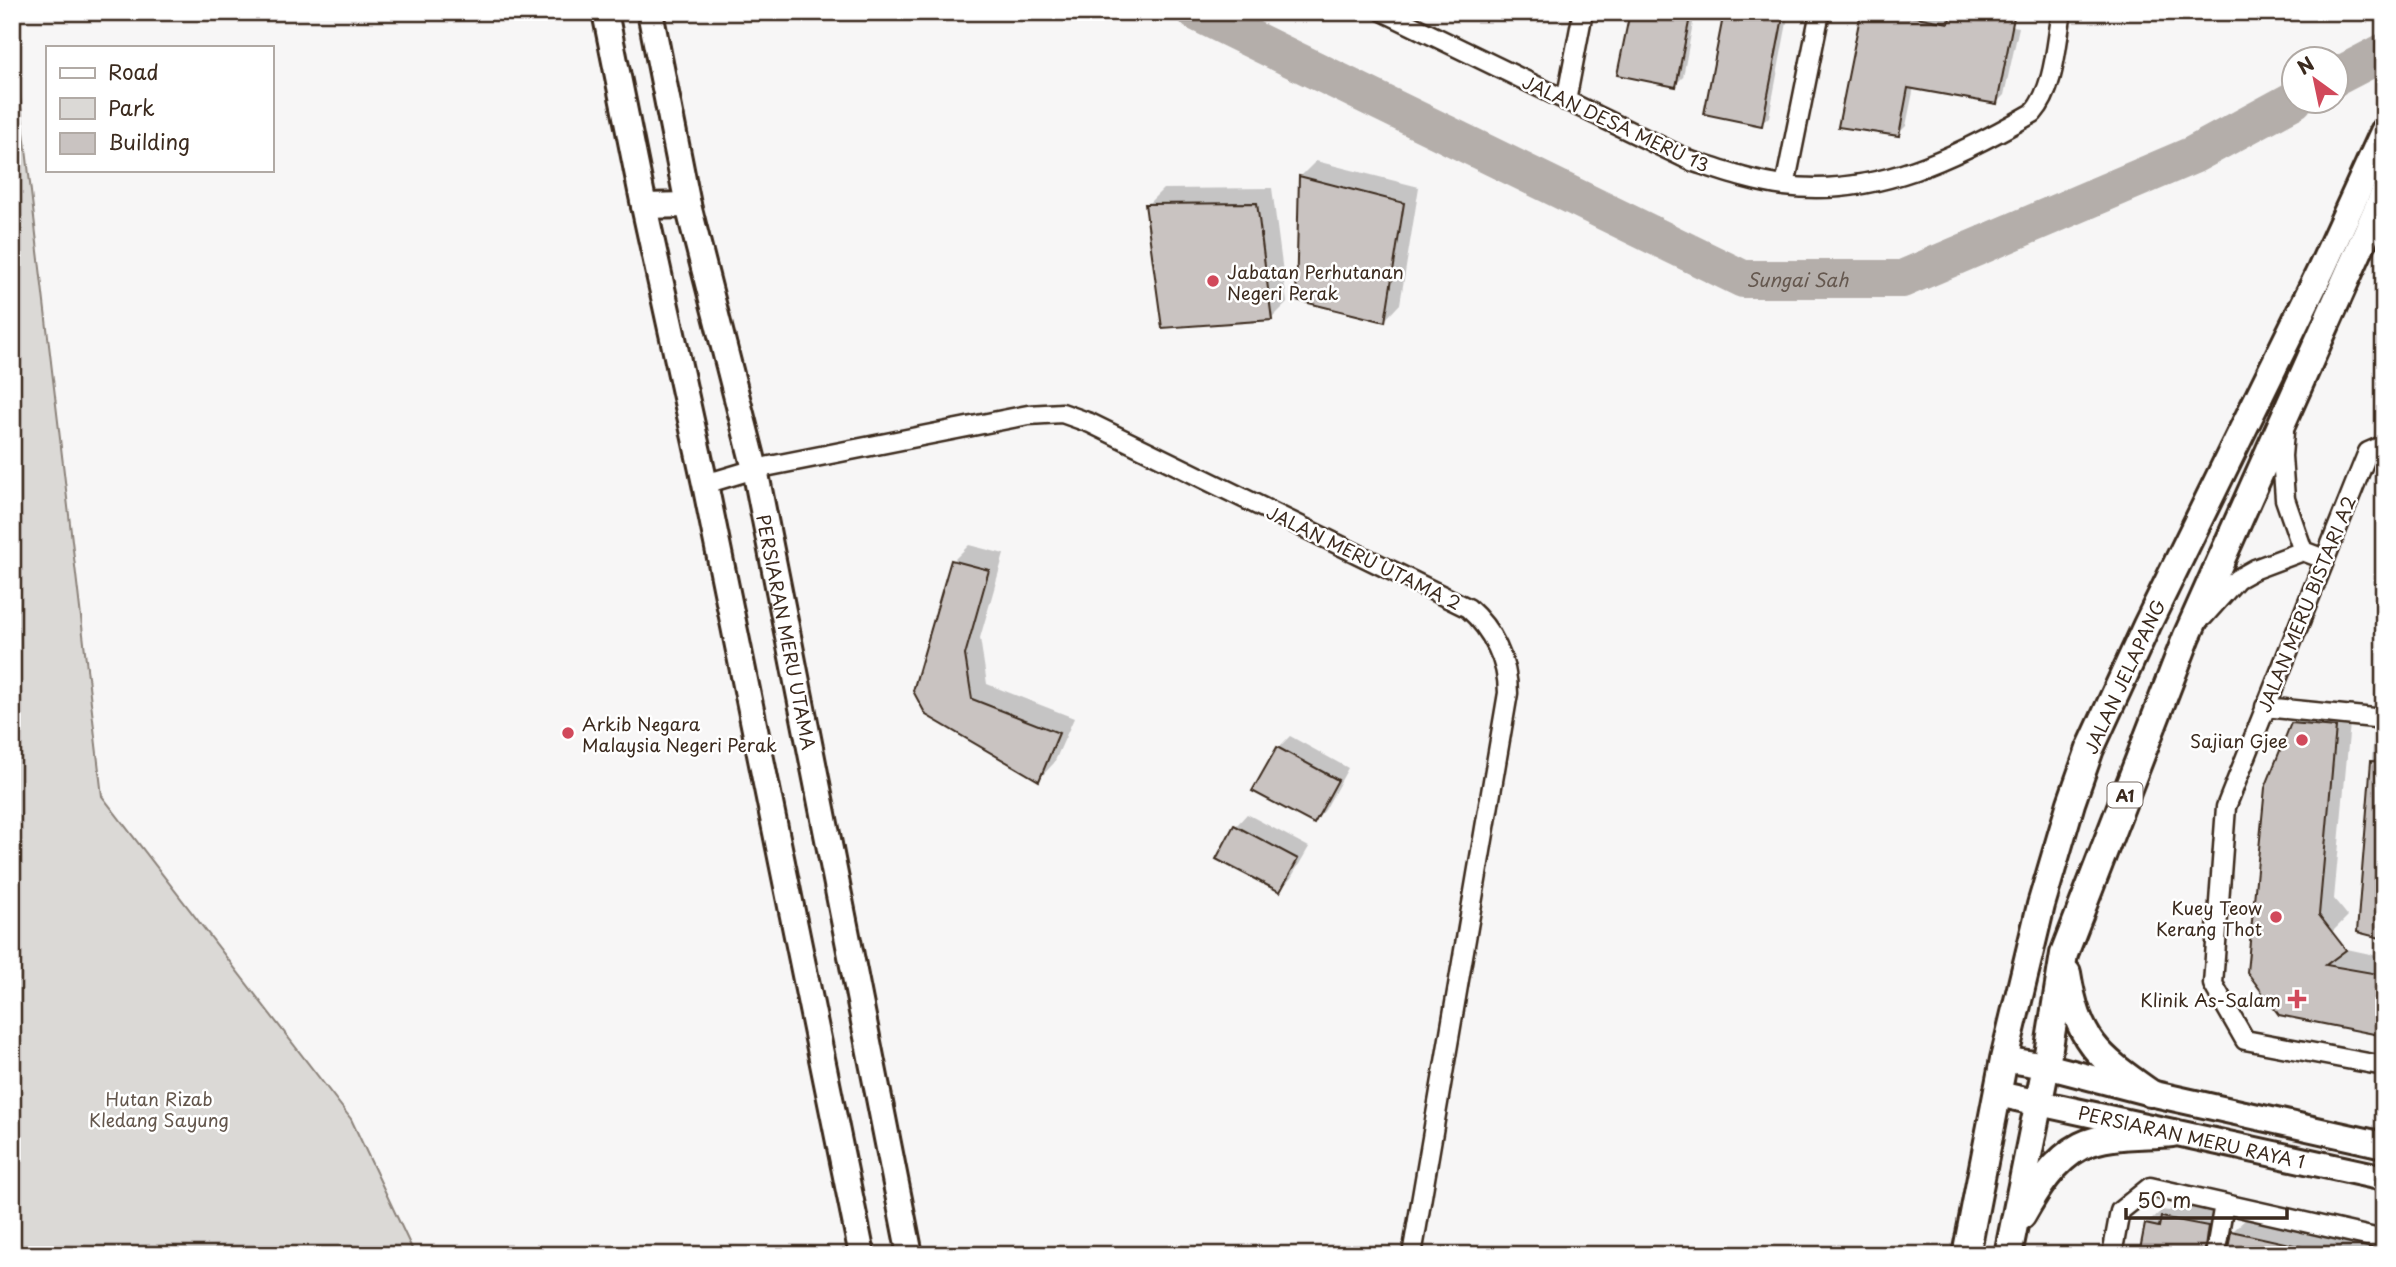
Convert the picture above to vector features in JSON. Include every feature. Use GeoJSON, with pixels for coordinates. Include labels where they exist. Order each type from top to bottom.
{"type":"FeatureCollection","features":[{"type":"Feature","properties":{"kind":"main road"},"geometry":{"type":"LineString","coordinates":[[605,12],[705,484],[862,1255]]}},
{"type":"Feature","properties":{"kind":"main road","name":"PERSIARAN MERU UTAMA"},"geometry":{"type":"LineString","coordinates":[[650,12],[688,205],[755,469],[910,1255]]}},
{"type":"Feature","properties":{"kind":"main road","name":"JALAN JELAPANG"},"geometry":{"type":"LineString","coordinates":[[1966,1255],[2004,1059],[2041,905],[2090,749],[2384,132]]}},
{"type":"Feature","properties":{"kind":"main road","name":"A1"},"geometry":{"type":"LineString","coordinates":[[2010,1243],[2046,1066],[2064,954],[2187,636],[2384,194]]}},
{"type":"Feature","properties":{"kind":"main road"},"geometry":{"type":"LineString","coordinates":[[644,206],[688,205]]}},
{"type":"Feature","properties":{"kind":"main road"},"geometry":{"type":"LineString","coordinates":[[2064,954],[2078,1021],[2092,1045],[2108,1064],[2150,1093]]}},
{"type":"Feature","properties":{"kind":"main road","name":"PERSIARAN MERU RAYA 1"},"geometry":{"type":"LineString","coordinates":[[2004,1059],[2046,1066],[2150,1093],[2384,1145]]}},
{"type":"Feature","properties":{"kind":"main road","name":"PERSIARAN MERU RAYA 1"},"geometry":{"type":"LineString","coordinates":[[1997,1094],[2384,1178]]}},
{"type":"Feature","properties":{"kind":"main road"},"geometry":{"type":"LineString","coordinates":[[2010,1243],[2034,1194],[2059,1163],[2082,1146],[2107,1139],[2172,1133]]}},
{"type":"Feature","properties":{"kind":"street","name":"JALAN DESA MERU 13"},"geometry":{"type":"LineString","coordinates":[[1384,12],[1691,161],[1737,176],[1785,186],[1848,186],[1910,173],[1934,164],[2033,113],[2043,102],[2062,12]]}},
{"type":"Feature","properties":{"kind":"street"},"geometry":{"type":"LineString","coordinates":[[1566,101],[1583,12]]}},
{"type":"Feature","properties":{"kind":"street"},"geometry":{"type":"LineString","coordinates":[[1785,186],[1821,12]]}},
{"type":"Feature","properties":{"kind":"street","name":"JALAN MERU UTAMA 2"},"geometry":{"type":"LineString","coordinates":[[705,484],[755,469],[1028,415],[1062,413],[1090,423],[1354,551],[1468,608],[1480,618],[1492,635],[1502,658],[1508,679],[1508,693],[1412,1255]]}},
{"type":"Feature","properties":{"kind":"street"},"geometry":{"type":"LineString","coordinates":[[2286,413],[2282,456],[2285,499],[2303,551]]}},
{"type":"Feature","properties":{"kind":"street","name":"JALAN MERU BISTARI A2"},"geometry":{"type":"LineString","coordinates":[[2384,445],[2368,452],[2226,807],[2213,984],[2245,1040],[2384,1066]]}},
{"type":"Feature","properties":{"kind":"street"},"geometry":{"type":"LineString","coordinates":[[2187,636],[2237,579],[2255,569],[2303,551],[2324,559]]}},
{"type":"Feature","properties":{"kind":"street"},"geometry":{"type":"LineString","coordinates":[[2265,707],[2384,719]]}},
{"type":"Feature","properties":{"kind":"street"},"geometry":{"type":"LineString","coordinates":[[2112,1255],[2120,1211],[2150,1187],[2384,1240]]}},
{"type":"Feature","properties":{"kind":"street"},"geometry":{"type":"LineString","coordinates":[[2215,1255],[2224,1204]]}},
{"type":"Feature","properties":{"kind":"green space","name":"Hutan Rizab Kledang Sayung"},"geometry":{"type":"Polygon","coordinates":[[[12,30],[102,796],[351,1119],[415,1255],[12,1255],[12,30]]]}},
{"type":"Feature","properties":{"kind":"building"},"geometry":{"type":"Polygon","coordinates":[[[1630,12],[1691,12],[1676,87],[1617,75],[1630,12]]]}},
{"type":"Feature","properties":{"kind":"building"},"geometry":{"type":"Polygon","coordinates":[[[1724,12],[1784,12],[1762,126],[1704,114],[1724,12]]]}},
{"type":"Feature","properties":{"kind":"building"},"geometry":{"type":"Polygon","coordinates":[[[1861,12],[1889,12],[1949,23],[1951,12],[2015,12],[1997,104],[1908,88],[1899,136],[1838,127],[1861,12]]]}},
{"type":"Feature","properties":{"kind":"building"},"geometry":{"type":"Polygon","coordinates":[[[1299,176],[1404,203],[1385,322],[1296,300],[1299,176]]]}},
{"type":"Feature","properties":{"kind":"building"},"geometry":{"type":"Polygon","coordinates":[[[1257,203],[1272,320],[1162,328],[1145,204],[1257,203]]]}},
{"type":"Feature","properties":{"kind":"building"},"geometry":{"type":"Polygon","coordinates":[[[951,560],[989,570],[965,655],[972,699],[1059,733],[1039,781],[926,715],[913,691],[951,560]]]}},
{"type":"Feature","properties":{"kind":"building"},"geometry":{"type":"Polygon","coordinates":[[[2291,723],[2336,727],[2319,915],[2346,950],[2326,965],[2384,975],[2384,1036],[2279,1015],[2247,972],[2265,788],[2291,723]]]}},
{"type":"Feature","properties":{"kind":"building"},"geometry":{"type":"Polygon","coordinates":[[[1277,747],[1338,780],[1314,824],[1252,791],[1277,747]]]}},
{"type":"Feature","properties":{"kind":"building"},"geometry":{"type":"Polygon","coordinates":[[[2371,761],[2384,762],[2384,939],[2357,932],[2371,761]]]}},
{"type":"Feature","properties":{"kind":"building"},"geometry":{"type":"Polygon","coordinates":[[[1234,825],[1298,859],[1280,892],[1216,859],[1234,825]]]}},
{"type":"Feature","properties":{"kind":"building"},"geometry":{"type":"Polygon","coordinates":[[[2161,1217],[2208,1226],[2204,1255],[2139,1255],[2145,1224],[2159,1227],[2161,1217]]]}},
{"type":"Feature","properties":{"kind":"building"},"geometry":{"type":"Polygon","coordinates":[[[2231,1231],[2303,1247],[2303,1255],[2227,1255],[2231,1231]]]}},
{"type":"Feature","properties":{"kind":"waterway","name":"Sungai Sah"},"geometry":{"type":"LineString","coordinates":[[1196,12],[1743,279],[1902,279],[2193,155],[2280,108]]}},
{"type":"Feature","properties":{"kind":"waterway","name":"Sungai Sah"},"geometry":{"type":"LineString","coordinates":[[2350,70],[2384,52]]}},
{"type":"Feature","properties":{"kind":"place","name":"Jabatan Perhutanan Negeri Perak"},"geometry":{"type":"Point","coordinates":[1213,281]}},
{"type":"Feature","properties":{"kind":"place","name":"Arkib Negara Malaysia Negeri Perak"},"geometry":{"type":"Point","coordinates":[568,733]}},
{"type":"Feature","properties":{"kind":"place","name":"Sajian Gjee"},"geometry":{"type":"Point","coordinates":[2302,740]}},
{"type":"Feature","properties":{"kind":"place","name":"Kuey Teow Kerang Thot"},"geometry":{"type":"Point","coordinates":[2276,917]}},
{"type":"Feature","properties":{"kind":"place","name":"Klinik As-Salam"},"geometry":{"type":"Point","coordinates":[2297,999]}}]}
